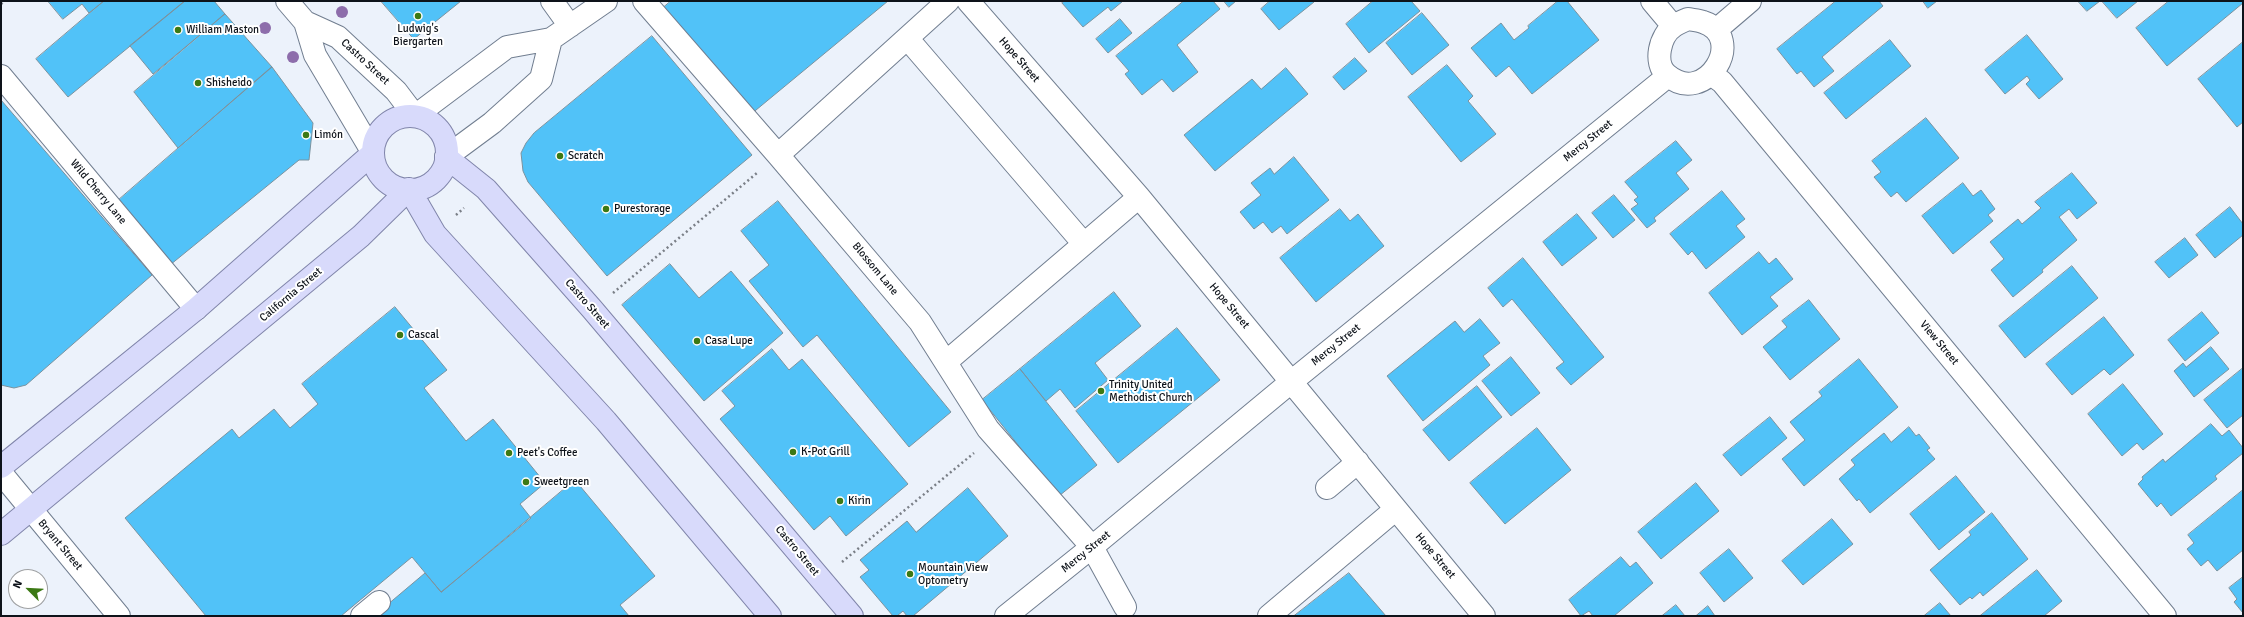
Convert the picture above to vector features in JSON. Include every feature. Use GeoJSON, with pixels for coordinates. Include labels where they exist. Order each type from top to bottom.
{"type":"FeatureCollection","features":[{"type":"Feature","properties":{"kind":"main road"},"geometry":{"type":"LineString","coordinates":[[1,467],[196,309],[373,153],[375,141],[386,125],[399,117],[415,116]]}},
{"type":"Feature","properties":{"kind":"main road","name":"Castro Street"},"geometry":{"type":"LineString","coordinates":[[415,116],[429,121],[441,132],[446,147],[446,157],[486,189],[592,309],[852,616]]}},
{"type":"Feature","properties":{"kind":"main road","name":"Castro Street"},"geometry":{"type":"LineString","coordinates":[[373,153],[375,165],[382,177],[397,188],[409,190]]}},
{"type":"Feature","properties":{"kind":"main road","name":"California Street"},"geometry":{"type":"LineString","coordinates":[[1,534],[361,236],[409,190],[422,188],[433,181],[441,172],[446,157]]}},
{"type":"Feature","properties":{"kind":"main road"},"geometry":{"type":"LineString","coordinates":[[409,190],[435,234],[606,421],[770,616]]}},
{"type":"Feature","properties":{"kind":"street","name":"Castro Street"},"geometry":{"type":"LineString","coordinates":[[287,1],[305,22],[315,55],[373,153]]}},
{"type":"Feature","properties":{"kind":"street"},"geometry":{"type":"LineString","coordinates":[[552,1],[570,26]]}},
{"type":"Feature","properties":{"kind":"street"},"geometry":{"type":"LineString","coordinates":[[415,116],[507,47],[551,39],[606,1]]}},
{"type":"Feature","properties":{"kind":"street","name":"Blossom Lane"},"geometry":{"type":"LineString","coordinates":[[644,1],[778,154],[920,322],[994,436],[1092,547],[1125,607]]}},
{"type":"Feature","properties":{"kind":"street"},"geometry":{"type":"LineString","coordinates":[[778,154],[948,1]]}},
{"type":"Feature","properties":{"kind":"street","name":"Hope Street"},"geometry":{"type":"LineString","coordinates":[[968,1],[1138,197],[1484,616]]}},
{"type":"Feature","properties":{"kind":"street"},"geometry":{"type":"LineString","coordinates":[[1652,1],[1673,26]]}},
{"type":"Feature","properties":{"kind":"street"},"geometry":{"type":"LineString","coordinates":[[1716,30],[1750,1]]}},
{"type":"Feature","properties":{"kind":"street"},"geometry":{"type":"LineString","coordinates":[[1688,19],[1703,22],[1716,30],[1722,43],[1723,52],[1720,62],[1711,74],[1696,84],[1681,83],[1664,73],[1660,61],[1660,48],[1665,36],[1673,26],[1688,19]]}},
{"type":"Feature","properties":{"kind":"street","name":"Castro Street"},"geometry":{"type":"LineString","coordinates":[[305,22],[338,36],[396,91],[415,116]]}},
{"type":"Feature","properties":{"kind":"street"},"geometry":{"type":"LineString","coordinates":[[907,38],[1084,244]]}},
{"type":"Feature","properties":{"kind":"street"},"geometry":{"type":"LineString","coordinates":[[446,157],[492,123],[541,78],[551,39]]}},
{"type":"Feature","properties":{"kind":"street","name":"View Street"},"geometry":{"type":"LineString","coordinates":[[1711,74],[1722,82],[2165,616]]}},
{"type":"Feature","properties":{"kind":"street","name":"Wild Cherry Lane"},"geometry":{"type":"LineString","coordinates":[[1,76],[196,309]]}},
{"type":"Feature","properties":{"kind":"street","name":"Mercy Street"},"geometry":{"type":"LineString","coordinates":[[1006,616],[1668,76]]}},
{"type":"Feature","properties":{"kind":"street"},"geometry":{"type":"LineString","coordinates":[[946,362],[1138,197]]}},
{"type":"Feature","properties":{"kind":"street"},"geometry":{"type":"LineString","coordinates":[[1326,488],[1358,462]]}},
{"type":"Feature","properties":{"kind":"street","name":"Bryant Street"},"geometry":{"type":"LineString","coordinates":[[1,473],[119,616]]}},
{"type":"Feature","properties":{"kind":"street"},"geometry":{"type":"LineString","coordinates":[[1269,616],[1396,509]]}},
{"type":"Feature","properties":{"kind":"street"},"geometry":{"type":"LineString","coordinates":[[362,616],[379,602]]}},
{"type":"Feature","properties":{"kind":"path"},"geometry":{"type":"LineString","coordinates":[[1,4],[5,1]]}},
{"type":"Feature","properties":{"kind":"path"},"geometry":{"type":"LineString","coordinates":[[592,309],[778,154]]}},
{"type":"Feature","properties":{"kind":"path"},"geometry":{"type":"LineString","coordinates":[[450,220],[465,207]]}},
{"type":"Feature","properties":{"kind":"path"},"geometry":{"type":"LineString","coordinates":[[821,579],[994,436]]}},
{"type":"Feature","properties":{"kind":"building"},"geometry":{"type":"Polygon","coordinates":[[[48,1],[104,1],[89,13],[82,4],[63,19],[48,1]]]}},
{"type":"Feature","properties":{"kind":"building"},"geometry":{"type":"Polygon","coordinates":[[[104,1],[185,1],[68,97],[36,59],[104,1]]]}},
{"type":"Feature","properties":{"kind":"building","name":"William Maston"},"geometry":{"type":"Polygon","coordinates":[[[185,1],[214,1],[225,14],[153,74],[130,46],[185,1]]]}},
{"type":"Feature","properties":{"kind":"building","name":"Ludwig's Biergarten"},"geometry":{"type":"Polygon","coordinates":[[[381,1],[461,1],[414,39],[381,1]]]}},
{"type":"Feature","properties":{"kind":"building"},"geometry":{"type":"Polygon","coordinates":[[[671,1],[888,1],[750,115],[663,8],[671,1]]]}},
{"type":"Feature","properties":{"kind":"building"},"geometry":{"type":"Polygon","coordinates":[[[1065,1],[1123,1],[1111,11],[1108,7],[1083,27],[1062,3],[1065,1]]]}},
{"type":"Feature","properties":{"kind":"building"},"geometry":{"type":"Polygon","coordinates":[[[1184,1],[1213,1],[1220,9],[1177,45],[1198,72],[1173,92],[1162,79],[1142,95],[1125,74],[1129,71],[1116,56],[1184,1]]]}},
{"type":"Feature","properties":{"kind":"building"},"geometry":{"type":"Polygon","coordinates":[[[1224,1],[1236,1],[1229,7],[1224,1]]]}},
{"type":"Feature","properties":{"kind":"building"},"geometry":{"type":"Polygon","coordinates":[[[1270,1],[1314,2],[1279,30],[1261,9],[1270,1]]]}},
{"type":"Feature","properties":{"kind":"building"},"geometry":{"type":"Polygon","coordinates":[[[1373,1],[1411,1],[1420,11],[1369,53],[1346,24],[1373,1]]]}},
{"type":"Feature","properties":{"kind":"building"},"geometry":{"type":"Polygon","coordinates":[[[1558,1],[1567,1],[1599,40],[1532,94],[1509,66],[1496,77],[1471,48],[1501,23],[1514,40],[1558,1]]]}},
{"type":"Feature","properties":{"kind":"building"},"geometry":{"type":"Polygon","coordinates":[[[1836,1],[1879,1],[1883,6],[1822,57],[1834,71],[1814,87],[1801,71],[1797,74],[1777,49],[1836,1]]]}},
{"type":"Feature","properties":{"kind":"building"},"geometry":{"type":"Polygon","coordinates":[[[1923,1],[1937,1],[1928,8],[1923,1]]]}},
{"type":"Feature","properties":{"kind":"building"},"geometry":{"type":"Polygon","coordinates":[[[2078,1],[2100,1],[2087,11],[2078,1]]]}},
{"type":"Feature","properties":{"kind":"building"},"geometry":{"type":"Polygon","coordinates":[[[2102,1],[2138,1],[2117,18],[2102,1]]]}},
{"type":"Feature","properties":{"kind":"building"},"geometry":{"type":"Polygon","coordinates":[[[2169,1],[2243,1],[2243,3],[2167,66],[2136,28],[2169,1]]]}},
{"type":"Feature","properties":{"kind":"building"},"geometry":{"type":"Polygon","coordinates":[[[1422,13],[1449,45],[1412,75],[1386,43],[1422,13]]]}},
{"type":"Feature","properties":{"kind":"building","name":"Shisheido"},"geometry":{"type":"Polygon","coordinates":[[[225,14],[272,67],[178,148],[134,92],[225,14]]]}},
{"type":"Feature","properties":{"kind":"building"},"geometry":{"type":"Polygon","coordinates":[[[1120,19],[1132,33],[1108,53],[1096,39],[1120,19]]]}},
{"type":"Feature","properties":{"kind":"building"},"geometry":{"type":"Polygon","coordinates":[[[2027,35],[2063,79],[2039,99],[2026,84],[2030,80],[2027,76],[2005,94],[1985,70],[2027,35]]]}},
{"type":"Feature","properties":{"kind":"building"},"geometry":{"type":"Polygon","coordinates":[[[652,36],[752,155],[607,276],[528,182],[523,171],[521,153],[526,143],[534,133],[652,36]]]}},
{"type":"Feature","properties":{"kind":"building"},"geometry":{"type":"Polygon","coordinates":[[[1890,40],[1911,66],[1846,119],[1824,93],[1890,40]]]}},
{"type":"Feature","properties":{"kind":"building"},"geometry":{"type":"Polygon","coordinates":[[[2243,42],[2243,122],[2237,127],[2198,79],[2243,42]]]}},
{"type":"Feature","properties":{"kind":"building"},"geometry":{"type":"Polygon","coordinates":[[[1355,58],[1367,71],[1344,90],[1333,77],[1355,58]]]}},
{"type":"Feature","properties":{"kind":"building"},"geometry":{"type":"Polygon","coordinates":[[[1447,65],[1473,96],[1468,101],[1496,134],[1461,162],[1408,97],[1447,65]]]}},
{"type":"Feature","properties":{"kind":"building"},"geometry":{"type":"Polygon","coordinates":[[[272,67],[313,123],[309,160],[299,160],[170,265],[114,204],[272,67]]]}},
{"type":"Feature","properties":{"kind":"building"},"geometry":{"type":"Polygon","coordinates":[[[1286,68],[1308,94],[1215,171],[1184,135],[1252,79],[1261,89],[1286,68]]]}},
{"type":"Feature","properties":{"kind":"building"},"geometry":{"type":"Polygon","coordinates":[[[1,100],[152,275],[26,385],[14,388],[1,385],[1,100]]]}},
{"type":"Feature","properties":{"kind":"building"},"geometry":{"type":"Polygon","coordinates":[[[1926,118],[1959,158],[1906,202],[1897,192],[1891,197],[1874,177],[1881,172],[1872,161],[1926,118]]]}},
{"type":"Feature","properties":{"kind":"building"},"geometry":{"type":"Polygon","coordinates":[[[1676,141],[1692,160],[1676,173],[1689,189],[1654,218],[1656,221],[1647,228],[1631,209],[1638,204],[1634,200],[1638,197],[1625,182],[1676,141]]]}},
{"type":"Feature","properties":{"kind":"building"},"geometry":{"type":"Polygon","coordinates":[[[1294,157],[1329,200],[1287,234],[1281,226],[1272,233],[1263,222],[1254,229],[1240,212],[1261,195],[1251,183],[1270,168],[1274,174],[1294,157]]]}},
{"type":"Feature","properties":{"kind":"building"},"geometry":{"type":"Polygon","coordinates":[[[2072,173],[2097,203],[2077,219],[2069,209],[2059,217],[2077,240],[2042,270],[2043,272],[2013,297],[1991,270],[2004,259],[1990,242],[2018,219],[2022,224],[2041,208],[2035,202],[2072,173]]]}},
{"type":"Feature","properties":{"kind":"building"},"geometry":{"type":"Polygon","coordinates":[[[1963,183],[1973,196],[1981,190],[1995,209],[1988,215],[1993,221],[1953,254],[1922,216],[1963,183]]]}},
{"type":"Feature","properties":{"kind":"building"},"geometry":{"type":"Polygon","coordinates":[[[1722,191],[1745,219],[1736,226],[1745,237],[1706,269],[1692,251],[1688,255],[1670,234],[1722,191]]]}},
{"type":"Feature","properties":{"kind":"building"},"geometry":{"type":"Polygon","coordinates":[[[1614,195],[1635,220],[1613,238],[1592,213],[1614,195]]]}},
{"type":"Feature","properties":{"kind":"building"},"geometry":{"type":"Polygon","coordinates":[[[778,201],[951,412],[909,447],[817,335],[803,347],[749,281],[769,265],[741,231],[778,201]]]}},
{"type":"Feature","properties":{"kind":"building"},"geometry":{"type":"Polygon","coordinates":[[[2230,207],[2243,224],[2243,235],[2215,258],[2196,235],[2230,207]]]}},
{"type":"Feature","properties":{"kind":"building"},"geometry":{"type":"Polygon","coordinates":[[[1340,209],[1350,221],[1358,214],[1384,246],[1316,302],[1280,258],[1340,209]]]}},
{"type":"Feature","properties":{"kind":"building"},"geometry":{"type":"Polygon","coordinates":[[[1577,214],[1597,238],[1562,266],[1543,242],[1577,214]]]}},
{"type":"Feature","properties":{"kind":"building"},"geometry":{"type":"Polygon","coordinates":[[[2185,238],[2198,255],[2169,278],[2155,262],[2185,238]]]}},
{"type":"Feature","properties":{"kind":"building"},"geometry":{"type":"Polygon","coordinates":[[[1759,252],[1769,264],[1776,258],[1793,279],[1770,297],[1778,306],[1742,335],[1709,293],[1759,252]]]}},
{"type":"Feature","properties":{"kind":"building"},"geometry":{"type":"Polygon","coordinates":[[[1523,258],[1604,357],[1571,385],[1556,368],[1564,362],[1512,299],[1503,307],[1488,288],[1523,258]]]}},
{"type":"Feature","properties":{"kind":"building"},"geometry":{"type":"Polygon","coordinates":[[[670,264],[699,298],[731,271],[783,333],[704,401],[622,305],[670,264]]]}},
{"type":"Feature","properties":{"kind":"building"},"geometry":{"type":"Polygon","coordinates":[[[2072,266],[2098,298],[2025,358],[1999,326],[2072,266]]]}},
{"type":"Feature","properties":{"kind":"building"},"geometry":{"type":"Polygon","coordinates":[[[1114,292],[1141,326],[1095,363],[1108,380],[1075,408],[1060,389],[1046,401],[1020,369],[1114,292]]]}},
{"type":"Feature","properties":{"kind":"building"},"geometry":{"type":"Polygon","coordinates":[[[1809,300],[1840,339],[1790,380],[1763,347],[1787,327],[1782,321],[1809,300]]]}},
{"type":"Feature","properties":{"kind":"building"},"geometry":{"type":"Polygon","coordinates":[[[395,307],[447,370],[424,388],[466,441],[493,419],[545,483],[520,504],[531,518],[441,592],[412,557],[341,616],[206,616],[125,518],[232,429],[239,438],[274,409],[290,428],[318,404],[302,384],[395,307]]]}},
{"type":"Feature","properties":{"kind":"building"},"geometry":{"type":"Polygon","coordinates":[[[2202,312],[2219,333],[2185,361],[2168,340],[2202,312]]]}},
{"type":"Feature","properties":{"kind":"building"},"geometry":{"type":"Polygon","coordinates":[[[2104,317],[2134,355],[2110,375],[2104,369],[2072,395],[2046,364],[2104,317]]]}},
{"type":"Feature","properties":{"kind":"building"},"geometry":{"type":"Polygon","coordinates":[[[1480,319],[1500,343],[1483,356],[1490,365],[1423,421],[1387,376],[1455,321],[1464,332],[1480,319]]]}},
{"type":"Feature","properties":{"kind":"building"},"geometry":{"type":"Polygon","coordinates":[[[1177,328],[1220,380],[1118,463],[1076,411],[1177,328]]]}},
{"type":"Feature","properties":{"kind":"building"},"geometry":{"type":"Polygon","coordinates":[[[2211,347],[2229,369],[2194,397],[2174,371],[2183,363],[2186,367],[2211,347]]]}},
{"type":"Feature","properties":{"kind":"building"},"geometry":{"type":"Polygon","coordinates":[[[772,349],[789,370],[802,359],[908,484],[846,536],[830,516],[814,530],[720,419],[735,406],[722,391],[772,349]]]}},
{"type":"Feature","properties":{"kind":"building"},"geometry":{"type":"Polygon","coordinates":[[[1511,357],[1540,393],[1511,416],[1482,381],[1511,357]]]}},
{"type":"Feature","properties":{"kind":"building"},"geometry":{"type":"Polygon","coordinates":[[[1859,359],[1898,407],[1804,486],[1782,459],[1805,440],[1790,422],[1822,396],[1819,392],[1859,359]]]}},
{"type":"Feature","properties":{"kind":"building"},"geometry":{"type":"Polygon","coordinates":[[[2243,368],[2243,415],[2227,428],[2204,400],[2243,368]]]}},
{"type":"Feature","properties":{"kind":"building"},"geometry":{"type":"Polygon","coordinates":[[[1020,369],[1097,465],[1059,496],[982,400],[1020,369]]]}},
{"type":"Feature","properties":{"kind":"building"},"geometry":{"type":"Polygon","coordinates":[[[2123,384],[2163,434],[2143,450],[2137,443],[2122,456],[2088,414],[2123,384]]]}},
{"type":"Feature","properties":{"kind":"building"},"geometry":{"type":"Polygon","coordinates":[[[1477,386],[1502,417],[1449,461],[1423,430],[1477,386]]]}},
{"type":"Feature","properties":{"kind":"building"},"geometry":{"type":"Polygon","coordinates":[[[1770,417],[1787,438],[1741,476],[1723,455],[1770,417]]]}},
{"type":"Feature","properties":{"kind":"building"},"geometry":{"type":"Polygon","coordinates":[[[2211,424],[2222,436],[2229,430],[2243,448],[2243,453],[2215,476],[2217,479],[2171,516],[2161,503],[2157,507],[2138,484],[2143,479],[2142,477],[2163,459],[2165,462],[2211,424]]]}},
{"type":"Feature","properties":{"kind":"building"},"geometry":{"type":"Polygon","coordinates":[[[1909,427],[1916,436],[1919,434],[1930,448],[1927,450],[1935,459],[1870,513],[1859,499],[1857,501],[1839,479],[1855,465],[1851,460],[1884,433],[1891,442],[1909,427]]]}},
{"type":"Feature","properties":{"kind":"building"},"geometry":{"type":"Polygon","coordinates":[[[1537,428],[1571,470],[1505,524],[1470,483],[1537,428]]]}},
{"type":"Feature","properties":{"kind":"building"},"geometry":{"type":"Polygon","coordinates":[[[1956,476],[1985,512],[1939,550],[1910,514],[1956,476]]]}},
{"type":"Feature","properties":{"kind":"building"},"geometry":{"type":"Polygon","coordinates":[[[575,480],[655,576],[620,605],[629,616],[374,616],[425,573],[441,592],[575,480]]]}},
{"type":"Feature","properties":{"kind":"building"},"geometry":{"type":"Polygon","coordinates":[[[1696,483],[1719,511],[1661,559],[1638,532],[1696,483]]]}},
{"type":"Feature","properties":{"kind":"building"},"geometry":{"type":"Polygon","coordinates":[[[968,488],[1008,536],[913,616],[907,616],[903,611],[897,616],[893,616],[860,577],[869,570],[860,560],[907,521],[916,532],[968,488]]]}},
{"type":"Feature","properties":{"kind":"building"},"geometry":{"type":"Polygon","coordinates":[[[2243,490],[2243,550],[2217,571],[2208,560],[2201,566],[2187,549],[2194,543],[2188,535],[2243,490]]]}},
{"type":"Feature","properties":{"kind":"building"},"geometry":{"type":"Polygon","coordinates":[[[1992,513],[2028,559],[1983,596],[1980,592],[1972,599],[1970,597],[1960,605],[1930,570],[1971,535],[1969,532],[1992,513]]]}},
{"type":"Feature","properties":{"kind":"building"},"geometry":{"type":"Polygon","coordinates":[[[1832,519],[1853,544],[1803,585],[1782,561],[1832,519]]]}},
{"type":"Feature","properties":{"kind":"building"},"geometry":{"type":"Polygon","coordinates":[[[1729,549],[1753,578],[1724,602],[1700,573],[1729,549]]]}},
{"type":"Feature","properties":{"kind":"building"},"geometry":{"type":"Polygon","coordinates":[[[1621,557],[1630,567],[1636,562],[1653,583],[1614,616],[1593,616],[1589,611],[1581,616],[1569,600],[1621,557]]]}},
{"type":"Feature","properties":{"kind":"building"},"geometry":{"type":"Polygon","coordinates":[[[2037,570],[2062,601],[2044,616],[1980,616],[2037,570]]]}},
{"type":"Feature","properties":{"kind":"building"},"geometry":{"type":"Polygon","coordinates":[[[1349,573],[1386,616],[1294,616],[1349,573]]]}},
{"type":"Feature","properties":{"kind":"building"},"geometry":{"type":"Polygon","coordinates":[[[2243,577],[2243,613],[2234,602],[2237,599],[2229,588],[2243,577]]]}},
{"type":"Feature","properties":{"kind":"building"},"geometry":{"type":"Polygon","coordinates":[[[1940,603],[1951,616],[1924,616],[1940,603]]]}},
{"type":"Feature","properties":{"kind":"building"},"geometry":{"type":"Polygon","coordinates":[[[1676,605],[1685,616],[1662,616],[1676,605]]]}},
{"type":"Feature","properties":{"kind":"building"},"geometry":{"type":"Polygon","coordinates":[[[1708,606],[1715,616],[1696,616],[1708,606]]]}},
{"type":"Feature","properties":{"kind":"place","name":"Ludwig's Biergarten"},"geometry":{"type":"Point","coordinates":[418,16]}},
{"type":"Feature","properties":{"kind":"place","name":"William Maston"},"geometry":{"type":"Point","coordinates":[178,30]}},
{"type":"Feature","properties":{"kind":"place","name":"Shisheido"},"geometry":{"type":"Point","coordinates":[198,83]}},
{"type":"Feature","properties":{"kind":"place","name":"Limón"},"geometry":{"type":"Point","coordinates":[306,135]}},
{"type":"Feature","properties":{"kind":"place","name":"Scratch"},"geometry":{"type":"Point","coordinates":[560,156]}},
{"type":"Feature","properties":{"kind":"place","name":"Purestorage"},"geometry":{"type":"Point","coordinates":[606,209]}},
{"type":"Feature","properties":{"kind":"place","name":"Cascal"},"geometry":{"type":"Point","coordinates":[400,335]}},
{"type":"Feature","properties":{"kind":"place","name":"Casa Lupe"},"geometry":{"type":"Point","coordinates":[697,341]}},
{"type":"Feature","properties":{"kind":"place","name":"Trinity United Methodist Church"},"geometry":{"type":"Point","coordinates":[1101,391]}},
{"type":"Feature","properties":{"kind":"place","name":"K-Pot Grill"},"geometry":{"type":"Point","coordinates":[793,452]}},
{"type":"Feature","properties":{"kind":"place","name":"Peet's Coffee"},"geometry":{"type":"Point","coordinates":[509,453]}},
{"type":"Feature","properties":{"kind":"place","name":"Sweetgreen"},"geometry":{"type":"Point","coordinates":[526,482]}},
{"type":"Feature","properties":{"kind":"place","name":"Kirin"},"geometry":{"type":"Point","coordinates":[840,501]}},
{"type":"Feature","properties":{"kind":"place","name":"Mountain View Optometry"},"geometry":{"type":"Point","coordinates":[910,574]}}]}
